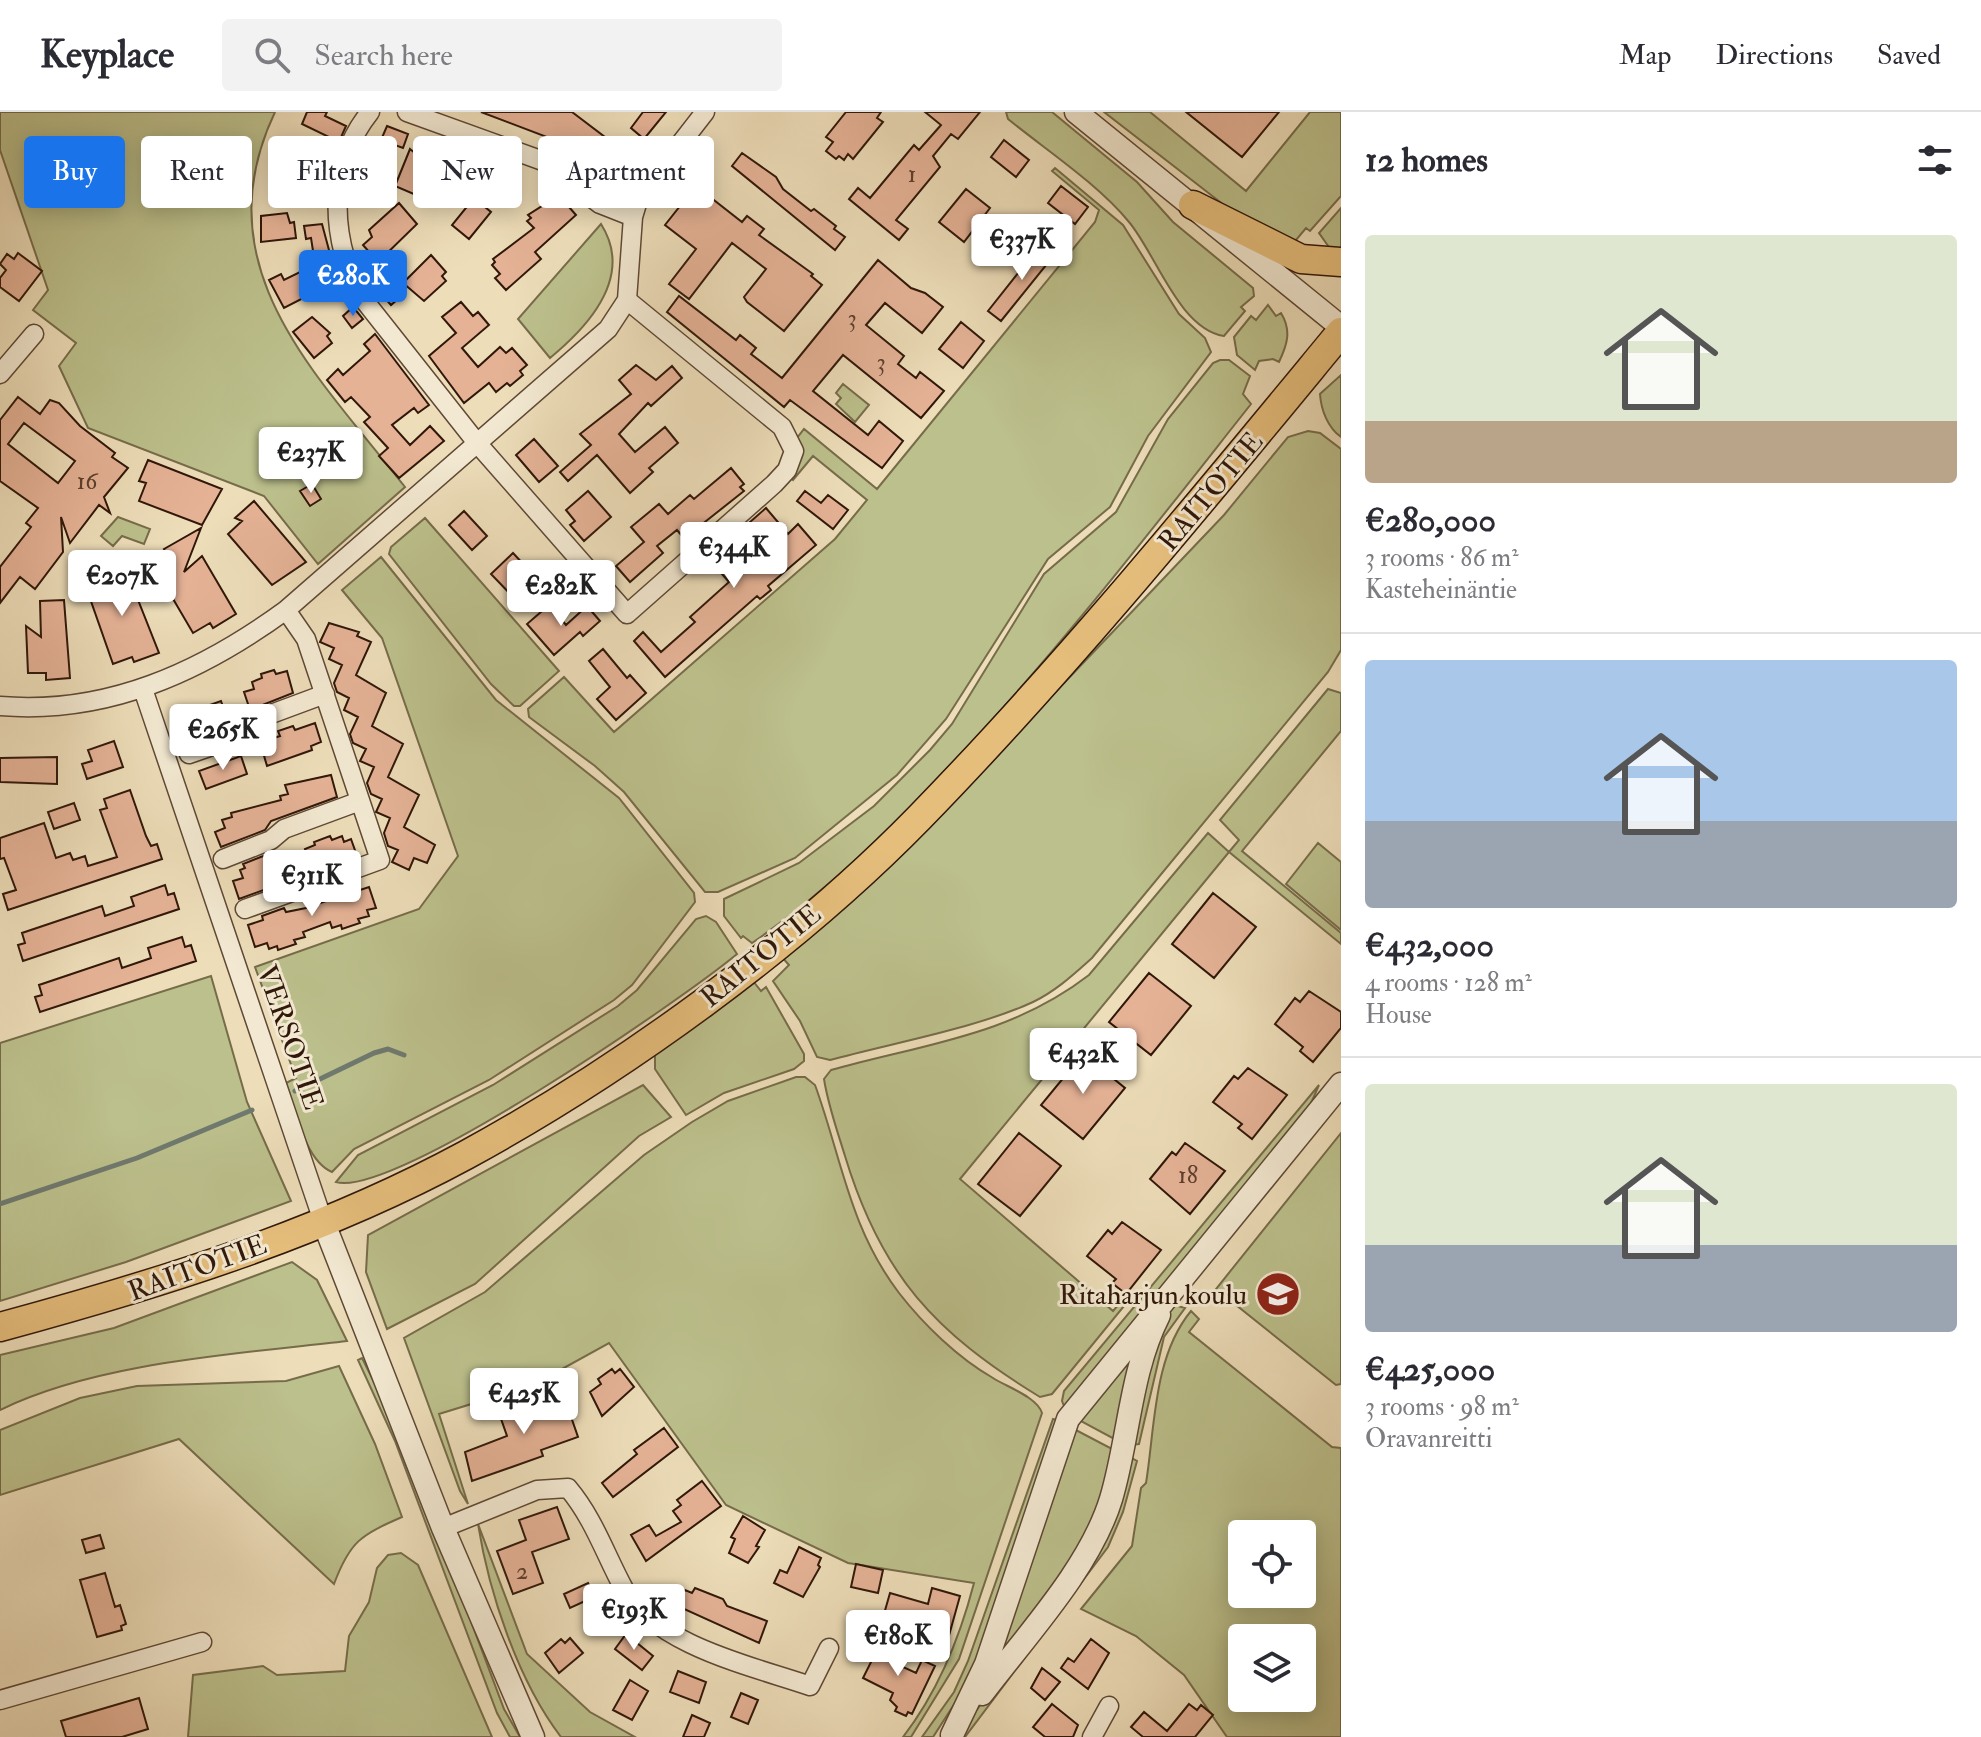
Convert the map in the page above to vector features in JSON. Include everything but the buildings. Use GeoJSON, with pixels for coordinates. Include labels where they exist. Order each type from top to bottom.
{"type":"FeatureCollection","features":[{"type":"Feature","properties":{"kind":"main road"},"geometry":{"type":"LineString","coordinates":[[1193,205],[1301,259],[1341,262]]}},
{"type":"Feature","properties":{"kind":"main road","name":"RAITOTIE"},"geometry":{"type":"LineString","coordinates":[[0,1327],[137,1290],[323,1221],[464,1156],[593,1079],[689,1012],[805,921],[917,821],[1100,623],[1341,330]]}},
{"type":"Feature","properties":{"kind":"street"},"geometry":{"type":"LineString","coordinates":[[370,112],[363,121],[340,176],[336,211],[347,268],[360,295],[477,443],[627,614],[774,484],[794,457],[789,434],[627,300]]}},
{"type":"Feature","properties":{"kind":"street"},"geometry":{"type":"LineString","coordinates":[[407,112],[543,161],[600,204],[633,217]]}},
{"type":"Feature","properties":{"kind":"street"},"geometry":{"type":"LineString","coordinates":[[0,706],[26,708],[87,703],[143,689],[235,647],[286,610],[592,346],[627,300],[633,217],[650,179],[705,112]]}},
{"type":"Feature","properties":{"kind":"street"},"geometry":{"type":"LineString","coordinates":[[1076,112],[1193,205],[1341,330]]}},
{"type":"Feature","properties":{"kind":"street"},"geometry":{"type":"LineString","coordinates":[[0,374],[34,334]]}},
{"type":"Feature","properties":{"kind":"street"},"geometry":{"type":"LineString","coordinates":[[245,909],[380,860],[306,639],[286,610]]}},
{"type":"Feature","properties":{"kind":"street","name":"VERSOTIE"},"geometry":{"type":"LineString","coordinates":[[143,689],[323,1221]]}},
{"type":"Feature","properties":{"kind":"street"},"geometry":{"type":"LineString","coordinates":[[189,754],[238,737],[263,717],[325,694]]}},
{"type":"Feature","properties":{"kind":"street"},"geometry":{"type":"LineString","coordinates":[[223,859],[271,840],[284,829],[360,801]]}},
{"type":"Feature","properties":{"kind":"street"},"geometry":{"type":"LineString","coordinates":[[951,1736],[986,1664],[1068,1419],[1341,1084]]}},
{"type":"Feature","properties":{"kind":"street"},"geometry":{"type":"LineString","coordinates":[[323,1221],[443,1528],[533,1737]]}},
{"type":"Feature","properties":{"kind":"street"},"geometry":{"type":"LineString","coordinates":[[951,1736],[1076,1569],[1094,1538],[1111,1500],[1151,1330],[1172,1289]]}},
{"type":"Feature","properties":{"kind":"street"},"geometry":{"type":"LineString","coordinates":[[443,1528],[537,1490],[568,1488],[589,1512],[625,1591],[653,1621],[674,1637],[810,1686],[829,1648]]}},
{"type":"Feature","properties":{"kind":"street"},"geometry":{"type":"LineString","coordinates":[[0,1700],[202,1642]]}},
{"type":"Feature","properties":{"kind":"street"},"geometry":{"type":"LineString","coordinates":[[1092,1737],[1109,1706]]}},
{"type":"Feature","properties":{"kind":"green space"},"geometry":{"type":"Polygon","coordinates":[[[0,112],[275,112],[256,168],[252,221],[260,269],[279,316],[306,360],[405,487],[318,564],[264,496],[88,428],[59,366],[76,343],[33,310],[48,290],[0,150],[0,112]]]}},
{"type":"Feature","properties":{"kind":"green space"},"geometry":{"type":"Polygon","coordinates":[[[1006,112],[1052,112],[1137,182],[1173,222],[1253,288],[1254,296],[1241,307],[1245,311],[1224,336],[1194,320],[1181,305],[1139,236],[1116,208],[1008,119],[1006,112]]]}},
{"type":"Feature","properties":{"kind":"green space"},"geometry":{"type":"Polygon","coordinates":[[[1104,112],[1150,112],[1246,191],[1310,112],[1341,112],[1341,196],[1310,231],[1306,228],[1291,246],[1251,226],[1104,112]]]}},
{"type":"Feature","properties":{"kind":"green space"},"geometry":{"type":"Polygon","coordinates":[[[1055,168],[1123,225],[1179,314],[1205,338],[1211,352],[1148,436],[1110,507],[1048,559],[946,719],[897,775],[795,858],[718,892],[705,892],[624,792],[595,766],[529,717],[528,709],[564,677],[614,732],[835,539],[867,500],[813,456],[793,480],[790,477],[797,438],[804,429],[877,489],[1095,222],[1099,210],[1052,171],[1055,168]]]}},
{"type":"Feature","properties":{"kind":"green space"},"geometry":{"type":"Polygon","coordinates":[[[1341,208],[1341,253],[1331,250],[1319,233],[1341,208]]]}},
{"type":"Feature","properties":{"kind":"green space"},"geometry":{"type":"Polygon","coordinates":[[[601,224],[610,243],[610,281],[592,315],[550,358],[518,319],[601,224]]]}},
{"type":"Feature","properties":{"kind":"green space"},"geometry":{"type":"Polygon","coordinates":[[[1268,305],[1276,316],[1281,313],[1287,332],[1286,344],[1279,362],[1273,359],[1259,361],[1255,370],[1237,355],[1234,337],[1251,316],[1256,320],[1268,305]]]}},
{"type":"Feature","properties":{"kind":"green space"},"geometry":{"type":"Polygon","coordinates":[[[1229,360],[1250,376],[1243,394],[1251,404],[1065,636],[947,769],[854,861],[752,943],[743,936],[741,938],[724,916],[724,899],[799,863],[874,806],[930,750],[952,724],[1044,574],[1116,512],[1168,419],[1213,363],[1229,360]]]}},
{"type":"Feature","properties":{"kind":"green space"},"geometry":{"type":"Polygon","coordinates":[[[1341,375],[1341,437],[1326,418],[1320,394],[1341,375]]]}},
{"type":"Feature","properties":{"kind":"green space"},"geometry":{"type":"Polygon","coordinates":[[[843,384],[869,405],[855,422],[836,404],[841,398],[836,393],[843,384]]]}},
{"type":"Feature","properties":{"kind":"green space"},"geometry":{"type":"Polygon","coordinates":[[[1308,431],[1320,433],[1341,449],[1341,650],[1328,672],[1092,958],[1057,987],[1033,1002],[961,1027],[830,1060],[817,1057],[800,1021],[773,981],[789,965],[781,956],[925,829],[1224,515],[1288,437],[1308,431]]]}},
{"type":"Feature","properties":{"kind":"green space"},"geometry":{"type":"Polygon","coordinates":[[[118,517],[150,529],[144,544],[122,536],[113,546],[101,536],[118,517]]]}},
{"type":"Feature","properties":{"kind":"green space"},"geometry":{"type":"Polygon","coordinates":[[[425,518],[559,671],[520,706],[514,706],[491,684],[389,554],[391,547],[425,518]]]}},
{"type":"Feature","properties":{"kind":"green space"},"geometry":{"type":"Polygon","coordinates":[[[381,557],[496,700],[619,798],[694,893],[695,902],[632,985],[614,1000],[489,1080],[354,1149],[332,1172],[315,1157],[302,1133],[286,1083],[296,1078],[255,967],[419,909],[458,856],[382,638],[342,590],[381,557]]]}},
{"type":"Feature","properties":{"kind":"green space"},"geometry":{"type":"Polygon","coordinates":[[[1328,689],[1341,693],[1341,731],[1242,851],[1341,933],[1341,944],[1229,852],[1239,840],[1220,820],[1328,689]]]}},
{"type":"Feature","properties":{"kind":"green space"},"geometry":{"type":"Polygon","coordinates":[[[1208,833],[1229,852],[960,1179],[1113,1311],[1126,1296],[1129,1300],[1052,1394],[1040,1397],[970,1349],[917,1297],[895,1268],[859,1198],[824,1079],[831,1070],[933,1045],[997,1025],[1059,996],[1089,975],[1208,833]]]}},
{"type":"Feature","properties":{"kind":"green space"},"geometry":{"type":"Polygon","coordinates":[[[1318,843],[1341,862],[1341,930],[1286,884],[1318,843]]]}},
{"type":"Feature","properties":{"kind":"green space"},"geometry":{"type":"Polygon","coordinates":[[[706,916],[716,922],[737,954],[660,1011],[474,1129],[415,1160],[367,1179],[336,1182],[358,1155],[493,1085],[618,1006],[637,990],[696,919],[706,916]]]}},
{"type":"Feature","properties":{"kind":"green space"},"geometry":{"type":"Polygon","coordinates":[[[211,976],[247,1102],[291,1201],[126,1262],[0,1301],[0,1043],[211,976]]]}},
{"type":"Feature","properties":{"kind":"green space"},"geometry":{"type":"Polygon","coordinates":[[[753,981],[761,991],[766,987],[804,1054],[804,1061],[794,1069],[724,1093],[686,1115],[655,1069],[655,1054],[753,981]]]}},
{"type":"Feature","properties":{"kind":"green space"},"geometry":{"type":"Polygon","coordinates":[[[796,1077],[805,1077],[815,1085],[858,1218],[882,1268],[899,1293],[954,1351],[980,1370],[1028,1397],[1042,1413],[959,1659],[911,1737],[903,1737],[946,1664],[974,1583],[848,1563],[726,1505],[609,1343],[533,1385],[439,1414],[468,1504],[460,1491],[404,1338],[485,1292],[644,1155],[692,1122],[728,1101],[796,1077]]]}},
{"type":"Feature","properties":{"kind":"green space"},"geometry":{"type":"Polygon","coordinates":[[[643,1085],[671,1117],[639,1136],[475,1284],[387,1329],[366,1272],[368,1235],[643,1085]]]}},
{"type":"Feature","properties":{"kind":"green space"},"geometry":{"type":"Polygon","coordinates":[[[1319,1085],[1305,1117],[1066,1411],[1062,1401],[1064,1391],[1319,1085]]]}},
{"type":"Feature","properties":{"kind":"green space","name":"Ritaharjun koulu"},"geometry":{"type":"Polygon","coordinates":[[[1341,1133],[1341,1384],[1336,1385],[1216,1289],[1341,1133]]]}},
{"type":"Feature","properties":{"kind":"green space"},"geometry":{"type":"Polygon","coordinates":[[[292,1262],[317,1280],[347,1341],[169,1362],[80,1381],[0,1410],[0,1355],[114,1328],[292,1262]]]}},
{"type":"Feature","properties":{"kind":"green space"},"geometry":{"type":"Polygon","coordinates":[[[1174,1305],[1185,1308],[1164,1337],[1139,1444],[1129,1445],[1158,1326],[1174,1305]]]}},
{"type":"Feature","properties":{"kind":"green space"},"geometry":{"type":"Polygon","coordinates":[[[1191,1311],[1199,1319],[1189,1332],[1332,1447],[1341,1448],[1341,1737],[1227,1737],[1184,1675],[1136,1636],[1081,1609],[1132,1546],[1141,1488],[1146,1483],[1162,1371],[1169,1350],[1191,1311]]]}},
{"type":"Feature","properties":{"kind":"green space"},"geometry":{"type":"Polygon","coordinates":[[[1123,1357],[1134,1362],[1118,1441],[1077,1419],[1123,1357]]]}},
{"type":"Feature","properties":{"kind":"green space"},"geometry":{"type":"Polygon","coordinates":[[[362,1358],[402,1438],[504,1709],[520,1737],[510,1737],[497,1713],[395,1441],[358,1360],[362,1358]]]}},
{"type":"Feature","properties":{"kind":"green space"},"geometry":{"type":"Polygon","coordinates":[[[339,1366],[375,1444],[402,1517],[359,1541],[346,1558],[334,1584],[179,1439],[0,1495],[0,1430],[80,1398],[137,1386],[286,1381],[339,1366]]]}},
{"type":"Feature","properties":{"kind":"green space"},"geometry":{"type":"Polygon","coordinates":[[[1053,1419],[1061,1421],[968,1683],[933,1737],[922,1737],[954,1692],[968,1661],[1053,1419]]]}},
{"type":"Feature","properties":{"kind":"green space"},"geometry":{"type":"Polygon","coordinates":[[[1072,1428],[1116,1451],[1101,1506],[1073,1562],[1006,1650],[998,1646],[1072,1428]]]}},
{"type":"Feature","properties":{"kind":"green space"},"geometry":{"type":"Polygon","coordinates":[[[1128,1456],[1137,1461],[1123,1512],[1108,1547],[965,1737],[956,1737],[1083,1570],[1128,1456]]]}},
{"type":"Feature","properties":{"kind":"green space"},"geometry":{"type":"Polygon","coordinates":[[[478,1524],[527,1654],[590,1712],[635,1737],[561,1737],[531,1690],[508,1635],[490,1579],[478,1524]]]}},
{"type":"Feature","properties":{"kind":"green space"},"geometry":{"type":"Polygon","coordinates":[[[401,1553],[418,1565],[492,1737],[188,1737],[193,1675],[263,1666],[277,1675],[345,1671],[349,1636],[369,1602],[377,1568],[388,1555],[401,1553]]]}},
{"type":"Feature","properties":{"kind":"waterway"},"geometry":{"type":"LineString","coordinates":[[295,1091],[374,1053],[388,1049],[404,1055]]}},
{"type":"Feature","properties":{"kind":"waterway"},"geometry":{"type":"LineString","coordinates":[[0,1204],[137,1158],[252,1110]]}},
{"type":"Feature","properties":{"kind":"place","name":"Ritaharjun koulu"},"geometry":{"type":"Point","coordinates":[1278,1294]}}]}
